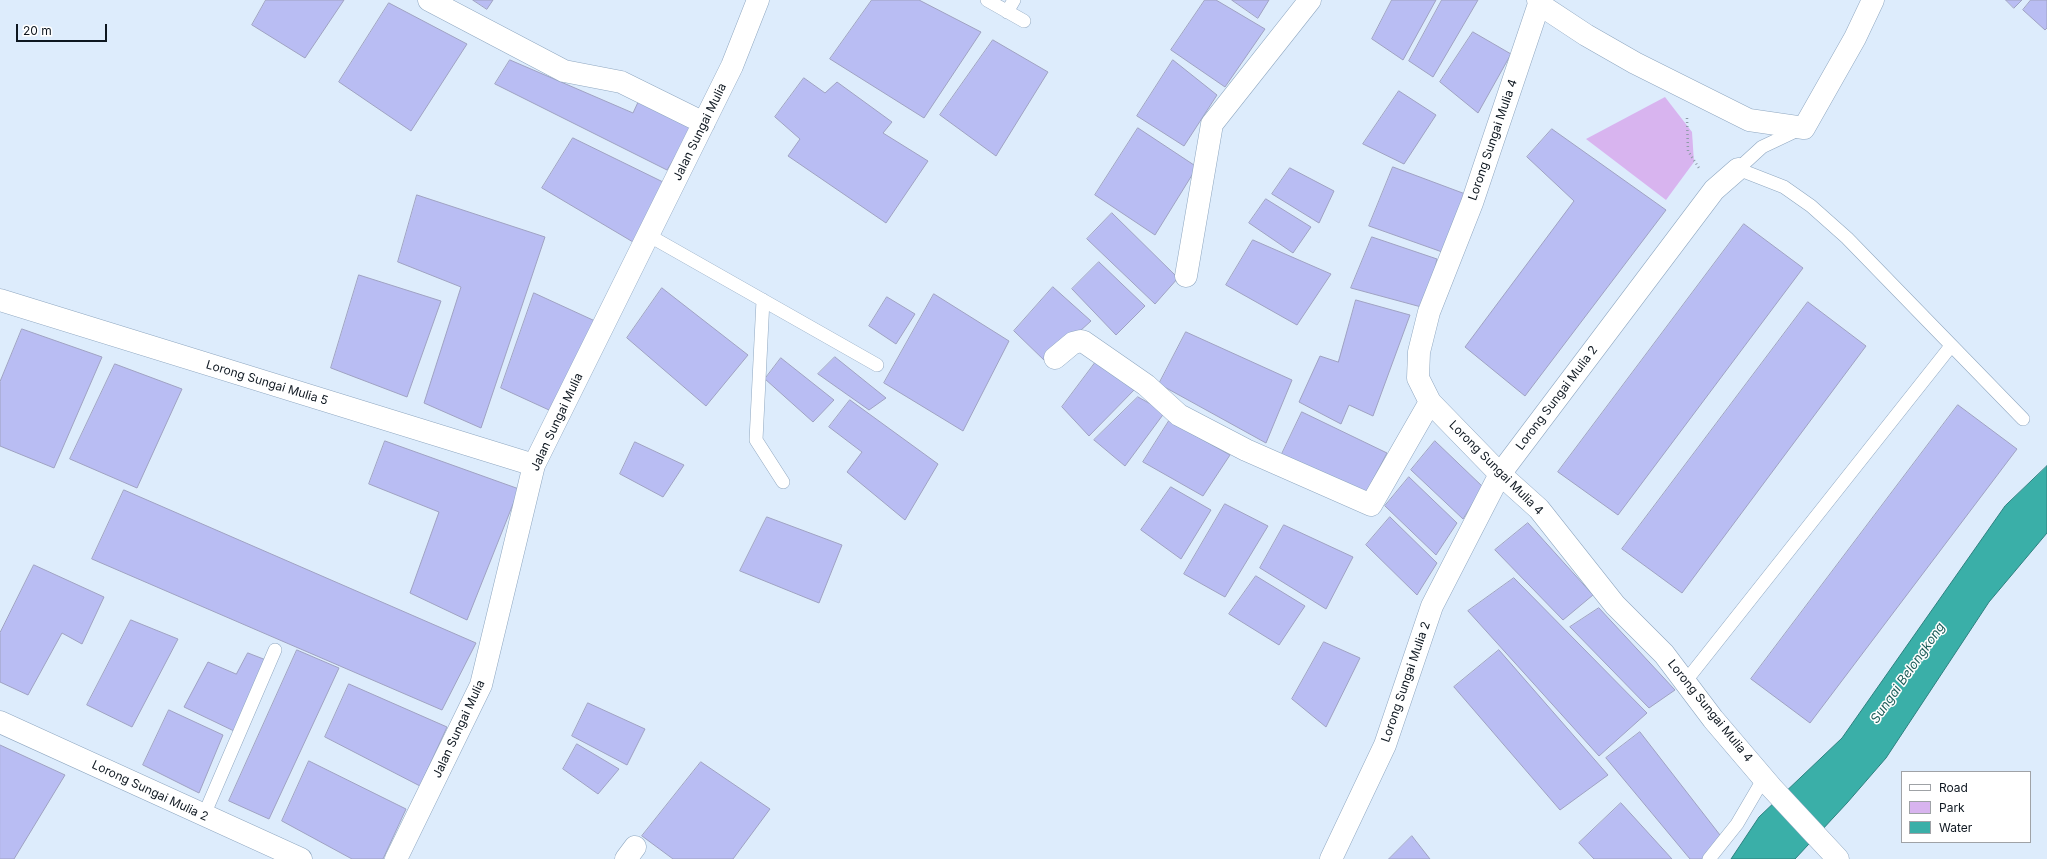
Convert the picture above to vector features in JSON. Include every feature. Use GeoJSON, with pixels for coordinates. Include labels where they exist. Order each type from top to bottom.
{"type":"FeatureCollection","features":[{"type":"Feature","properties":{"kind":"street"},"geometry":{"type":"LineString","coordinates":[[429,0],[564,71],[621,82],[704,123]]}},
{"type":"Feature","properties":{"kind":"street","name":"Jalan Sungai Mulia"},"geometry":{"type":"LineString","coordinates":[[396,859],[481,685],[534,465],[732,66],[758,0]]}},
{"type":"Feature","properties":{"kind":"street"},"geometry":{"type":"LineString","coordinates":[[1186,276],[1212,124],[1310,0]]}},
{"type":"Feature","properties":{"kind":"street"},"geometry":{"type":"LineString","coordinates":[[1538,2],[1586,35],[1686,90],[1749,120],[1804,128],[1855,38],[1874,0]]}},
{"type":"Feature","properties":{"kind":"street","name":"Lorong Sungai Mulia 4"},"geometry":{"type":"LineString","coordinates":[[1538,2],[1472,203],[1429,312],[1419,352],[1418,378],[1430,402],[1500,474],[1539,509],[1615,605],[1664,654],[1713,719],[1833,853]]}},
{"type":"Feature","properties":{"kind":"street","name":"Lorong Sungai Mulia 2"},"geometry":{"type":"LineString","coordinates":[[1331,859],[1385,745],[1432,606],[1500,474],[1714,190],[1738,169]]}},
{"type":"Feature","properties":{"kind":"street","name":"Lorong Sungai Mulia 5"},"geometry":{"type":"LineString","coordinates":[[0,300],[534,465]]}},
{"type":"Feature","properties":{"kind":"street"},"geometry":{"type":"LineString","coordinates":[[1055,358],[1073,343],[1081,341],[1084,342],[1146,385],[1179,415],[1246,450],[1371,505],[1430,402]]}},
{"type":"Feature","properties":{"kind":"street","name":"Lorong Sungai Mulia 2"},"geometry":{"type":"LineString","coordinates":[[0,722],[301,859]]}},
{"type":"Feature","properties":{"kind":"lane"},"geometry":{"type":"LineString","coordinates":[[987,0],[1024,21]]}},
{"type":"Feature","properties":{"kind":"lane"},"geometry":{"type":"LineString","coordinates":[[1007,12],[1014,0]]}},
{"type":"Feature","properties":{"kind":"lane","name":"Lorong Sungai Mulia 2"},"geometry":{"type":"LineString","coordinates":[[1738,169],[1762,147],[1804,128]]}},
{"type":"Feature","properties":{"kind":"lane"},"geometry":{"type":"LineString","coordinates":[[1738,169],[1784,187],[1811,206],[1847,238],[2023,419]]}},
{"type":"Feature","properties":{"kind":"lane"},"geometry":{"type":"LineString","coordinates":[[648,235],[876,366]]}},
{"type":"Feature","properties":{"kind":"lane"},"geometry":{"type":"LineString","coordinates":[[763,300],[756,440],[783,482]]}},
{"type":"Feature","properties":{"kind":"lane"},"geometry":{"type":"LineString","coordinates":[[1685,682],[1951,346]]}},
{"type":"Feature","properties":{"kind":"lane"},"geometry":{"type":"LineString","coordinates":[[204,815],[275,650]]}},
{"type":"Feature","properties":{"kind":"lane"},"geometry":{"type":"LineString","coordinates":[[1709,859],[1768,782]]}},
{"type":"Feature","properties":{"kind":"path"},"geometry":{"type":"LineString","coordinates":[[1686,90],[1688,151],[1714,190]]}},
{"type":"Feature","properties":{"kind":"green space"},"geometry":{"type":"Polygon","coordinates":[[[1665,97],[1692,132],[1694,162],[1666,200],[1586,139],[1665,97]]]}},
{"type":"Feature","properties":{"kind":"water","name":"Sungai Belongkong"},"geometry":{"type":"Polygon","coordinates":[[[2047,466],[2047,533],[1989,602],[1886,758],[1795,859],[1731,859],[1759,817],[1842,738],[2005,506],[2047,466]]]}},
{"type":"Feature","properties":{"kind":"building"},"geometry":{"type":"Polygon","coordinates":[[[266,0],[344,0],[305,58],[252,25],[266,0]]]}},
{"type":"Feature","properties":{"kind":"building"},"geometry":{"type":"Polygon","coordinates":[[[473,0],[493,0],[487,9],[473,0]]]}},
{"type":"Feature","properties":{"kind":"building"},"geometry":{"type":"Polygon","coordinates":[[[872,0],[919,0],[981,32],[924,118],[830,59],[872,0]]]}},
{"type":"Feature","properties":{"kind":"building"},"geometry":{"type":"Polygon","coordinates":[[[1205,0],[1216,0],[1265,29],[1225,87],[1171,50],[1205,0]]]}},
{"type":"Feature","properties":{"kind":"building"},"geometry":{"type":"Polygon","coordinates":[[[1232,0],[1269,0],[1258,18],[1232,0]]]}},
{"type":"Feature","properties":{"kind":"building"},"geometry":{"type":"Polygon","coordinates":[[[1392,0],[1436,0],[1403,60],[1372,39],[1392,0]]]}},
{"type":"Feature","properties":{"kind":"building"},"geometry":{"type":"Polygon","coordinates":[[[1442,0],[1478,0],[1433,77],[1409,61],[1442,0]]]}},
{"type":"Feature","properties":{"kind":"building"},"geometry":{"type":"Polygon","coordinates":[[[2006,0],[2022,0],[2014,8],[2006,0]]]}},
{"type":"Feature","properties":{"kind":"building"},"geometry":{"type":"Polygon","coordinates":[[[2031,0],[2047,0],[2047,28],[2045,30],[2023,10],[2031,0]]]}},
{"type":"Feature","properties":{"kind":"building"},"geometry":{"type":"Polygon","coordinates":[[[389,3],[467,44],[411,131],[339,82],[389,3]]]}},
{"type":"Feature","properties":{"kind":"building"},"geometry":{"type":"Polygon","coordinates":[[[1473,32],[1511,54],[1478,113],[1440,82],[1473,32]]]}},
{"type":"Feature","properties":{"kind":"building"},"geometry":{"type":"Polygon","coordinates":[[[993,40],[1048,72],[996,156],[940,115],[993,40]]]}},
{"type":"Feature","properties":{"kind":"building"},"geometry":{"type":"Polygon","coordinates":[[[510,60],[633,113],[639,100],[694,126],[667,170],[495,84],[510,60]]]}},
{"type":"Feature","properties":{"kind":"building"},"geometry":{"type":"Polygon","coordinates":[[[1173,60],[1217,95],[1184,146],[1137,116],[1173,60]]]}},
{"type":"Feature","properties":{"kind":"building"},"geometry":{"type":"Polygon","coordinates":[[[804,78],[825,93],[837,82],[892,122],[883,133],[928,161],[886,223],[788,156],[800,139],[775,117],[804,78]]]}},
{"type":"Feature","properties":{"kind":"building"},"geometry":{"type":"Polygon","coordinates":[[[1399,91],[1436,115],[1404,164],[1363,144],[1399,91]]]}},
{"type":"Feature","properties":{"kind":"building"},"geometry":{"type":"Polygon","coordinates":[[[1138,128],[1197,167],[1155,235],[1095,195],[1138,128]]]}},
{"type":"Feature","properties":{"kind":"building"},"geometry":{"type":"Polygon","coordinates":[[[1552,129],[1666,210],[1525,396],[1465,347],[1574,201],[1527,157],[1552,129]]]}},
{"type":"Feature","properties":{"kind":"building"},"geometry":{"type":"Polygon","coordinates":[[[573,138],[663,182],[633,242],[542,188],[573,138]]]}},
{"type":"Feature","properties":{"kind":"building"},"geometry":{"type":"Polygon","coordinates":[[[1393,167],[1468,195],[1445,253],[1369,226],[1393,167]]]}},
{"type":"Feature","properties":{"kind":"building"},"geometry":{"type":"Polygon","coordinates":[[[1290,168],[1334,191],[1319,223],[1272,194],[1290,168]]]}},
{"type":"Feature","properties":{"kind":"building"},"geometry":{"type":"Polygon","coordinates":[[[417,195],[545,237],[481,428],[424,403],[461,287],[398,262],[417,195]]]}},
{"type":"Feature","properties":{"kind":"building"},"geometry":{"type":"Polygon","coordinates":[[[1266,199],[1311,227],[1293,253],[1249,223],[1266,199]]]}},
{"type":"Feature","properties":{"kind":"building"},"geometry":{"type":"Polygon","coordinates":[[[1112,213],[1178,278],[1155,304],[1087,239],[1112,213]]]}},
{"type":"Feature","properties":{"kind":"building"},"geometry":{"type":"Polygon","coordinates":[[[1744,224],[1803,268],[1618,515],[1558,472],[1744,224]]]}},
{"type":"Feature","properties":{"kind":"building"},"geometry":{"type":"Polygon","coordinates":[[[1372,237],[1437,259],[1425,308],[1351,288],[1372,237]]]}},
{"type":"Feature","properties":{"kind":"building"},"geometry":{"type":"Polygon","coordinates":[[[1253,240],[1331,274],[1297,325],[1226,285],[1253,240]]]}},
{"type":"Feature","properties":{"kind":"building"},"geometry":{"type":"Polygon","coordinates":[[[1099,262],[1145,306],[1116,335],[1072,289],[1099,262]]]}},
{"type":"Feature","properties":{"kind":"building"},"geometry":{"type":"Polygon","coordinates":[[[359,275],[441,301],[407,397],[331,368],[359,275]]]}},
{"type":"Feature","properties":{"kind":"building"},"geometry":{"type":"Polygon","coordinates":[[[1053,287],[1091,321],[1046,362],[1014,331],[1053,287]]]}},
{"type":"Feature","properties":{"kind":"building"},"geometry":{"type":"Polygon","coordinates":[[[662,288],[748,355],[706,406],[627,338],[662,288]]]}},
{"type":"Feature","properties":{"kind":"building"},"geometry":{"type":"Polygon","coordinates":[[[534,293],[595,321],[549,410],[501,388],[534,293]]]}},
{"type":"Feature","properties":{"kind":"building"},"geometry":{"type":"Polygon","coordinates":[[[934,294],[1009,341],[963,431],[884,383],[934,294]]]}},
{"type":"Feature","properties":{"kind":"building"},"geometry":{"type":"Polygon","coordinates":[[[887,297],[915,314],[896,344],[869,326],[887,297]]]}},
{"type":"Feature","properties":{"kind":"building"},"geometry":{"type":"Polygon","coordinates":[[[1356,300],[1410,315],[1373,416],[1349,405],[1341,424],[1299,402],[1320,356],[1338,362],[1356,300]]]}},
{"type":"Feature","properties":{"kind":"building"},"geometry":{"type":"Polygon","coordinates":[[[1808,302],[1866,346],[1682,593],[1622,549],[1808,302]]]}},
{"type":"Feature","properties":{"kind":"building"},"geometry":{"type":"Polygon","coordinates":[[[22,329],[102,357],[54,468],[0,446],[0,382],[22,329]]]}},
{"type":"Feature","properties":{"kind":"building"},"geometry":{"type":"Polygon","coordinates":[[[1186,332],[1292,380],[1266,443],[1159,384],[1186,332]]]}},
{"type":"Feature","properties":{"kind":"building"},"geometry":{"type":"Polygon","coordinates":[[[835,357],[886,398],[869,410],[818,374],[835,357]]]}},
{"type":"Feature","properties":{"kind":"building"},"geometry":{"type":"Polygon","coordinates":[[[781,358],[834,400],[813,422],[765,379],[781,358]]]}},
{"type":"Feature","properties":{"kind":"building"},"geometry":{"type":"Polygon","coordinates":[[[1098,359],[1136,388],[1089,436],[1062,407],[1098,359]]]}},
{"type":"Feature","properties":{"kind":"building"},"geometry":{"type":"Polygon","coordinates":[[[115,364],[182,389],[137,488],[70,459],[115,364]]]}},
{"type":"Feature","properties":{"kind":"building"},"geometry":{"type":"Polygon","coordinates":[[[1138,397],[1165,412],[1125,466],[1094,440],[1138,397]]]}},
{"type":"Feature","properties":{"kind":"building"},"geometry":{"type":"Polygon","coordinates":[[[850,400],[938,464],[905,520],[847,472],[862,452],[829,427],[850,400]]]}},
{"type":"Feature","properties":{"kind":"building"},"geometry":{"type":"Polygon","coordinates":[[[1958,405],[2017,449],[1810,723],[1751,679],[1958,405]]]}},
{"type":"Feature","properties":{"kind":"building"},"geometry":{"type":"Polygon","coordinates":[[[1302,412],[1387,453],[1366,493],[1280,458],[1302,412]]]}},
{"type":"Feature","properties":{"kind":"building"},"geometry":{"type":"Polygon","coordinates":[[[1169,421],[1230,455],[1203,496],[1143,462],[1169,421]]]}},
{"type":"Feature","properties":{"kind":"building"},"geometry":{"type":"Polygon","coordinates":[[[385,441],[519,489],[467,620],[410,593],[439,512],[369,484],[385,441]]]}},
{"type":"Feature","properties":{"kind":"building"},"geometry":{"type":"Polygon","coordinates":[[[1435,441],[1483,487],[1463,519],[1411,470],[1435,441]]]}},
{"type":"Feature","properties":{"kind":"building"},"geometry":{"type":"Polygon","coordinates":[[[635,442],[684,465],[663,497],[620,474],[635,442]]]}},
{"type":"Feature","properties":{"kind":"building"},"geometry":{"type":"Polygon","coordinates":[[[1409,477],[1457,523],[1436,555],[1385,506],[1409,477]]]}},
{"type":"Feature","properties":{"kind":"building"},"geometry":{"type":"Polygon","coordinates":[[[1171,487],[1211,510],[1181,559],[1141,530],[1171,487]]]}},
{"type":"Feature","properties":{"kind":"building"},"geometry":{"type":"Polygon","coordinates":[[[124,490],[476,643],[442,710],[92,559],[124,490]]]}},
{"type":"Feature","properties":{"kind":"building"},"geometry":{"type":"Polygon","coordinates":[[[1225,504],[1268,526],[1225,597],[1184,574],[1225,504]]]}},
{"type":"Feature","properties":{"kind":"building"},"geometry":{"type":"Polygon","coordinates":[[[767,517],[842,545],[819,603],[740,571],[767,517]]]}},
{"type":"Feature","properties":{"kind":"building"},"geometry":{"type":"Polygon","coordinates":[[[1390,517],[1437,563],[1417,595],[1366,545],[1390,517]]]}},
{"type":"Feature","properties":{"kind":"building"},"geometry":{"type":"Polygon","coordinates":[[[1528,523],[1593,595],[1563,620],[1495,550],[1528,523]]]}},
{"type":"Feature","properties":{"kind":"building"},"geometry":{"type":"Polygon","coordinates":[[[1284,525],[1353,557],[1326,609],[1260,568],[1284,525]]]}},
{"type":"Feature","properties":{"kind":"building"},"geometry":{"type":"Polygon","coordinates":[[[34,565],[104,597],[82,644],[62,633],[28,695],[0,682],[0,633],[34,565]]]}},
{"type":"Feature","properties":{"kind":"building"},"geometry":{"type":"Polygon","coordinates":[[[1256,576],[1305,606],[1279,645],[1229,614],[1256,576]]]}},
{"type":"Feature","properties":{"kind":"building"},"geometry":{"type":"Polygon","coordinates":[[[1514,578],[1647,713],[1599,756],[1468,611],[1514,578]]]}},
{"type":"Feature","properties":{"kind":"building"},"geometry":{"type":"Polygon","coordinates":[[[1599,608],[1675,690],[1649,708],[1570,627],[1599,608]]]}},
{"type":"Feature","properties":{"kind":"building"},"geometry":{"type":"Polygon","coordinates":[[[131,620],[178,639],[132,727],[87,705],[131,620]]]}},
{"type":"Feature","properties":{"kind":"building"},"geometry":{"type":"Polygon","coordinates":[[[1324,642],[1360,658],[1326,727],[1292,699],[1324,642]]]}},
{"type":"Feature","properties":{"kind":"building"},"geometry":{"type":"Polygon","coordinates":[[[297,650],[339,668],[269,819],[229,801],[297,650]]]}},
{"type":"Feature","properties":{"kind":"building"},"geometry":{"type":"Polygon","coordinates":[[[1499,650],[1608,775],[1560,810],[1454,687],[1499,650]]]}},
{"type":"Feature","properties":{"kind":"building"},"geometry":{"type":"Polygon","coordinates":[[[248,653],[266,660],[234,731],[184,707],[208,662],[236,674],[248,653]]]}},
{"type":"Feature","properties":{"kind":"building"},"geometry":{"type":"Polygon","coordinates":[[[349,684],[447,727],[420,786],[325,737],[349,684]]]}},
{"type":"Feature","properties":{"kind":"building"},"geometry":{"type":"Polygon","coordinates":[[[588,703],[645,729],[627,765],[572,736],[588,703]]]}},
{"type":"Feature","properties":{"kind":"building"},"geometry":{"type":"Polygon","coordinates":[[[169,710],[223,735],[199,793],[143,765],[169,710]]]}},
{"type":"Feature","properties":{"kind":"building"},"geometry":{"type":"Polygon","coordinates":[[[1640,732],[1720,835],[1702,859],[1690,859],[1606,758],[1640,732]]]}},
{"type":"Feature","properties":{"kind":"building"},"geometry":{"type":"Polygon","coordinates":[[[577,744],[619,769],[598,794],[563,769],[577,744]]]}},
{"type":"Feature","properties":{"kind":"building"},"geometry":{"type":"Polygon","coordinates":[[[0,745],[65,775],[14,859],[0,859],[0,745]]]}},
{"type":"Feature","properties":{"kind":"building"},"geometry":{"type":"Polygon","coordinates":[[[309,761],[406,809],[383,859],[352,859],[282,821],[309,761]]]}},
{"type":"Feature","properties":{"kind":"building"},"geometry":{"type":"Polygon","coordinates":[[[701,762],[770,809],[733,859],[673,859],[642,836],[701,762]]]}},
{"type":"Feature","properties":{"kind":"building"},"geometry":{"type":"Polygon","coordinates":[[[1621,803],[1672,859],[1594,859],[1579,843],[1621,803]]]}},
{"type":"Feature","properties":{"kind":"building"},"geometry":{"type":"Polygon","coordinates":[[[1412,836],[1430,859],[1389,859],[1412,836]]]}}]}
